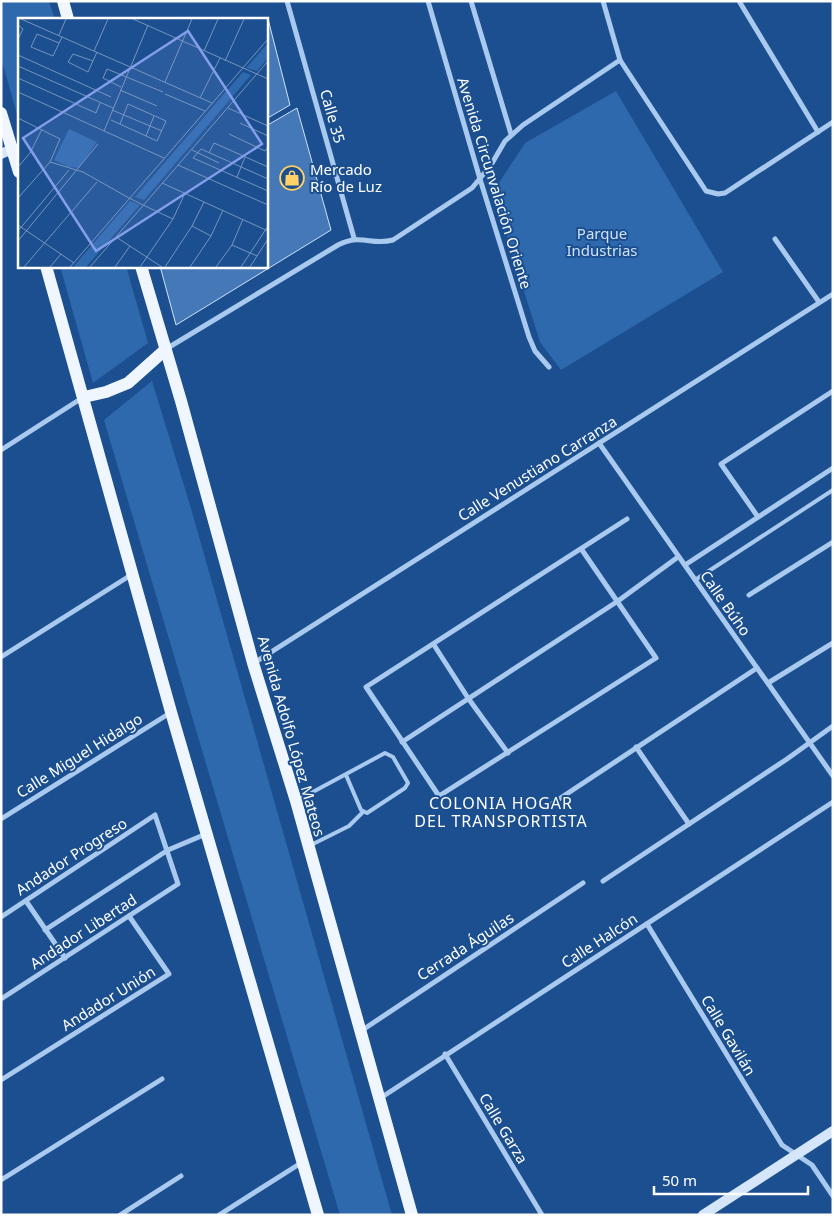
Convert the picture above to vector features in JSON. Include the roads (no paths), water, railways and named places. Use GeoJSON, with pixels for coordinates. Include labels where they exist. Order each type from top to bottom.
{"type":"FeatureCollection","features":[{"type":"Feature","properties":{"kind":"main road"},"geometry":{"type":"LineString","coordinates":[[63,1],[68,18]]}},
{"type":"Feature","properties":{"kind":"main road"},"geometry":{"type":"LineString","coordinates":[[1,113],[7,152],[18,170]]}},
{"type":"Feature","properties":{"kind":"main road"},"geometry":{"type":"LineString","coordinates":[[47,268],[171,712],[318,1215]]}},
{"type":"Feature","properties":{"kind":"main road","name":"Avenida Adolfo López Mateos"},"geometry":{"type":"LineString","coordinates":[[142,268],[253,663],[296,801],[412,1215]]}},
{"type":"Feature","properties":{"kind":"main road"},"geometry":{"type":"LineString","coordinates":[[84,396],[106,392],[128,383],[165,350]]}},
{"type":"Feature","properties":{"kind":"street","name":"Calle 35"},"geometry":{"type":"LineString","coordinates":[[287,1],[354,238]]}},
{"type":"Feature","properties":{"kind":"street","name":"Avenida Circunvalación Oriente"},"geometry":{"type":"LineString","coordinates":[[428,1],[529,338],[535,351],[549,367]]}},
{"type":"Feature","properties":{"kind":"street","name":"Avenida Circunvalación Oriente"},"geometry":{"type":"LineString","coordinates":[[471,1],[511,134]]}},
{"type":"Feature","properties":{"kind":"street"},"geometry":{"type":"LineString","coordinates":[[603,1],[620,60],[701,187],[710,193],[725,193],[833,122]]}},
{"type":"Feature","properties":{"kind":"street"},"geometry":{"type":"LineString","coordinates":[[739,1],[818,132]]}},
{"type":"Feature","properties":{"kind":"street"},"geometry":{"type":"LineString","coordinates":[[165,350],[338,245],[354,238],[381,243],[393,240],[464,195],[480,179],[511,134],[620,60]]}},
{"type":"Feature","properties":{"kind":"street"},"geometry":{"type":"LineString","coordinates":[[775,239],[819,302]]}},
{"type":"Feature","properties":{"kind":"street","name":"Calle Venustiano Carranza"},"geometry":{"type":"LineString","coordinates":[[253,663],[833,294]]}},
{"type":"Feature","properties":{"kind":"street"},"geometry":{"type":"LineString","coordinates":[[758,517],[721,464],[833,391]]}},
{"type":"Feature","properties":{"kind":"street"},"geometry":{"type":"LineString","coordinates":[[1,450],[84,396]]}},
{"type":"Feature","properties":{"kind":"street","name":"Calle Búho"},"geometry":{"type":"LineString","coordinates":[[600,443],[833,776]]}},
{"type":"Feature","properties":{"kind":"street"},"geometry":{"type":"LineString","coordinates":[[685,565],[833,468]]}},
{"type":"Feature","properties":{"kind":"street"},"geometry":{"type":"LineString","coordinates":[[582,550],[656,658],[439,796],[366,687],[582,550],[627,519]]}},
{"type":"Feature","properties":{"kind":"street"},"geometry":{"type":"LineString","coordinates":[[749,595],[833,542]]}},
{"type":"Feature","properties":{"kind":"street"},"geometry":{"type":"LineString","coordinates":[[402,742],[618,601],[678,557]]}},
{"type":"Feature","properties":{"kind":"street"},"geometry":{"type":"LineString","coordinates":[[1,647],[3,656],[133,574]]}},
{"type":"Feature","properties":{"kind":"street"},"geometry":{"type":"LineString","coordinates":[[768,683],[833,642]]}},
{"type":"Feature","properties":{"kind":"street"},"geometry":{"type":"LineString","coordinates":[[434,645],[468,698],[508,753]]}},
{"type":"Feature","properties":{"kind":"street"},"geometry":{"type":"LineString","coordinates":[[550,805],[757,668]]}},
{"type":"Feature","properties":{"kind":"street","name":"Calle Miguel Hidalgo"},"geometry":{"type":"LineString","coordinates":[[1,819],[171,712]]}},
{"type":"Feature","properties":{"kind":"street"},"geometry":{"type":"LineString","coordinates":[[603,881],[811,743],[833,726]]}},
{"type":"Feature","properties":{"kind":"street"},"geometry":{"type":"LineString","coordinates":[[636,747],[689,824]]}},
{"type":"Feature","properties":{"kind":"street","name":"Calle Halcón"},"geometry":{"type":"LineString","coordinates":[[379,1099],[445,1054],[833,802]]}},
{"type":"Feature","properties":{"kind":"street","name":"Andador Progreso"},"geometry":{"type":"LineString","coordinates":[[1,917],[155,816],[168,850]]}},
{"type":"Feature","properties":{"kind":"street"},"geometry":{"type":"LineString","coordinates":[[46,930],[168,850],[206,834]]}},
{"type":"Feature","properties":{"kind":"street","name":"Andador Libertad"},"geometry":{"type":"LineString","coordinates":[[1,999],[178,884],[168,850]]}},
{"type":"Feature","properties":{"kind":"street","name":"Cerrada Águilas"},"geometry":{"type":"LineString","coordinates":[[361,1032],[583,883]]}},
{"type":"Feature","properties":{"kind":"street"},"geometry":{"type":"LineString","coordinates":[[26,901],[65,958]]}},
{"type":"Feature","properties":{"kind":"street","name":"Andador Unión"},"geometry":{"type":"LineString","coordinates":[[1,1080],[169,974],[129,916]]}},
{"type":"Feature","properties":{"kind":"street","name":"Calle Gavilán"},"geometry":{"type":"LineString","coordinates":[[647,924],[782,1144],[812,1165],[833,1196]]}},
{"type":"Feature","properties":{"kind":"street","name":"Calle Garza"},"geometry":{"type":"LineString","coordinates":[[445,1054],[542,1215]]}},
{"type":"Feature","properties":{"kind":"street"},"geometry":{"type":"LineString","coordinates":[[1,1180],[162,1079]]}},
{"type":"Feature","properties":{"kind":"street"},"geometry":{"type":"LineString","coordinates":[[703,1215],[833,1131]]}},
{"type":"Feature","properties":{"kind":"street"},"geometry":{"type":"LineString","coordinates":[[219,1215],[303,1162]]}},
{"type":"Feature","properties":{"kind":"street"},"geometry":{"type":"LineString","coordinates":[[120,1215],[182,1176]]}},
{"type":"Feature","properties":{"kind":"lane"},"geometry":{"type":"LineString","coordinates":[[695,580],[833,490]]}},
{"type":"Feature","properties":{"kind":"lane"},"geometry":{"type":"LineString","coordinates":[[296,801],[386,753],[393,757],[408,781],[405,788],[370,812],[363,812],[349,826],[308,846]]}},
{"type":"Feature","properties":{"kind":"lane"},"geometry":{"type":"LineString","coordinates":[[346,774],[363,812]]}},
{"type":"Feature","properties":{"kind":"place","name":"Mercado Río de Luz"},"geometry":{"type":"Point","coordinates":[292,178]}},
{"type":"Feature","properties":{"kind":"district","name":"COLONIA HOGAR DEL TRANSPORTISTA"},"geometry":{"type":"Point","coordinates":[501,812]}},
{"type":"Feature","properties":{"kind":"park label","name":"Parque Industrias"},"geometry":{"type":"Point","coordinates":[602,242]}}]}
